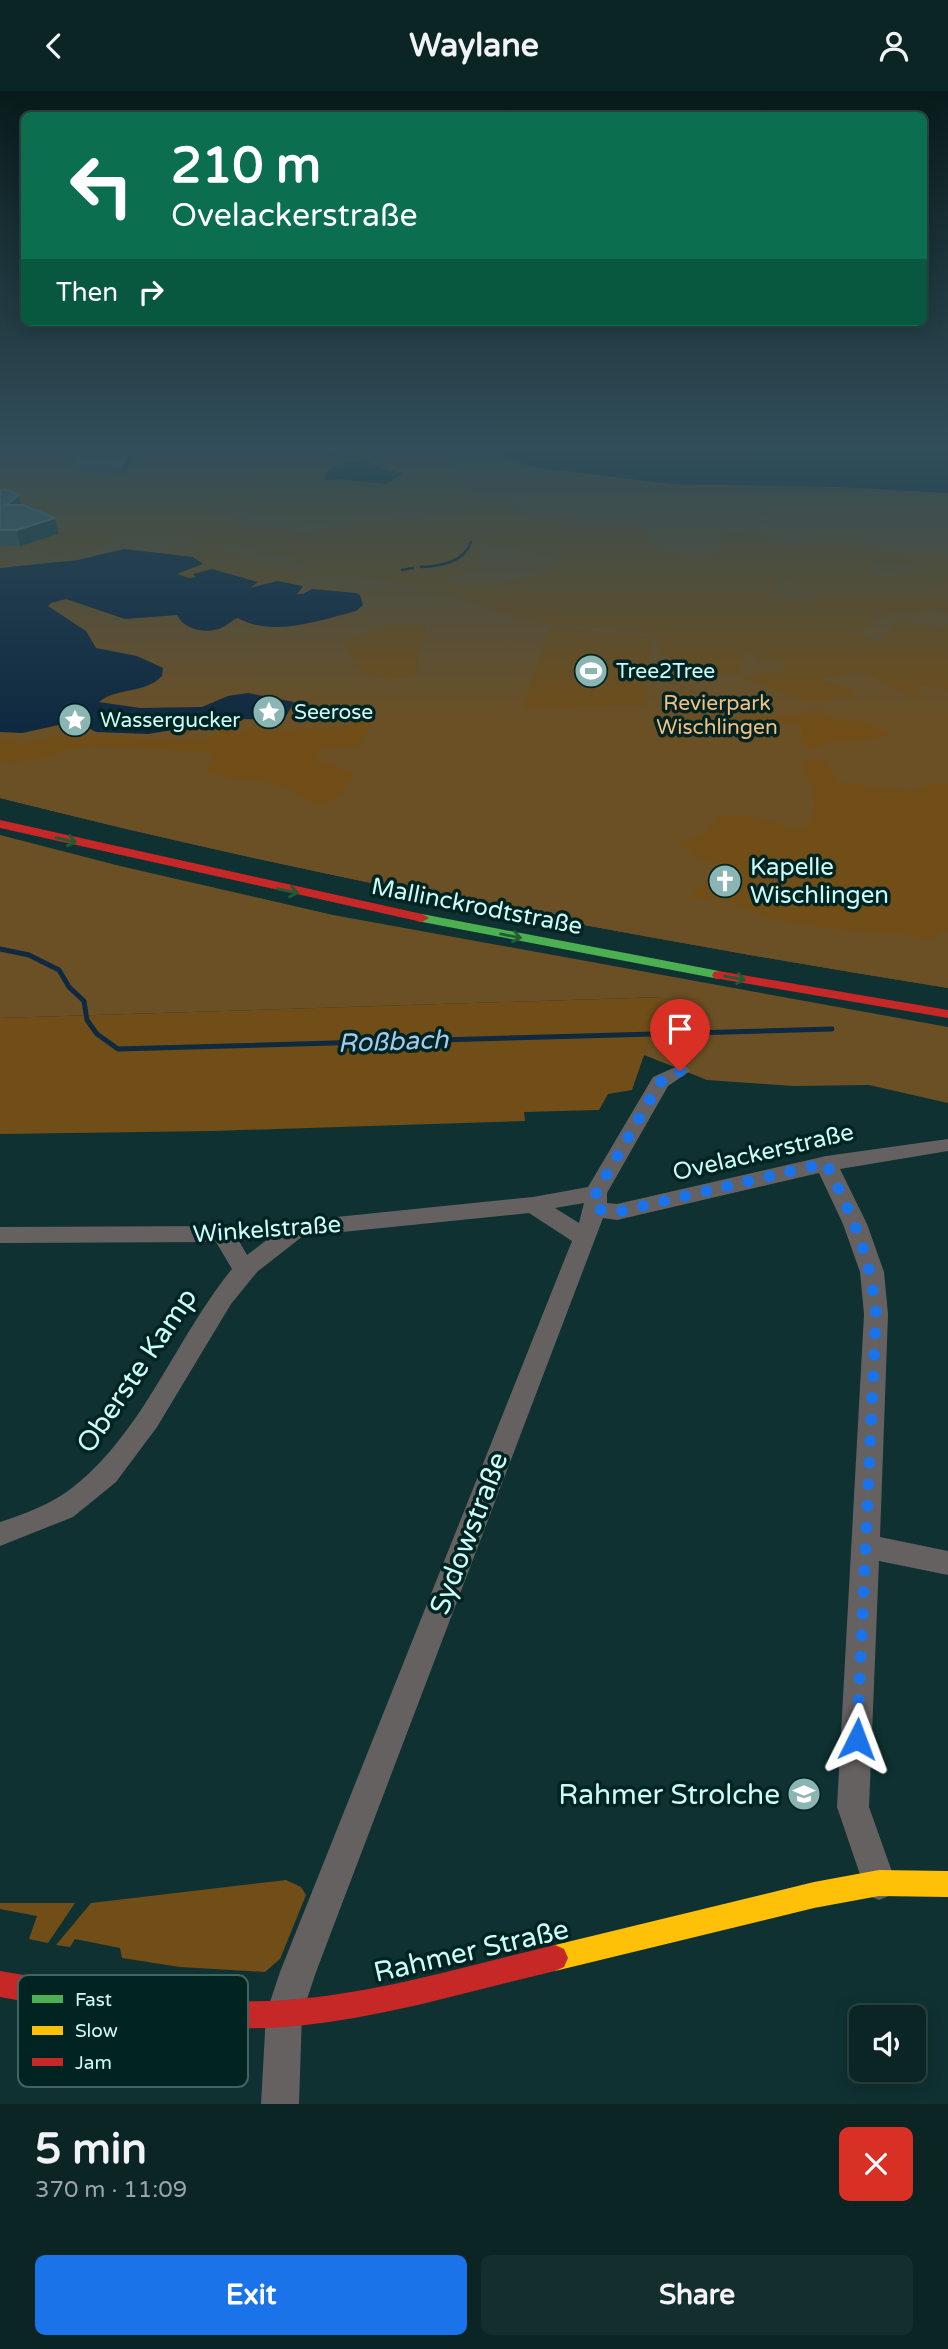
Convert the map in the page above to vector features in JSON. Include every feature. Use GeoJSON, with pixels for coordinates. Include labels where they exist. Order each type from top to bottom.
{"type":"FeatureCollection","features":[{"type":"Feature","properties":{"kind":"main road","name":"Mallinckrodtstraße"},"geometry":{"type":"LineString","coordinates":[[0,808],[117,836],[419,900]]}},
{"type":"Feature","properties":{"kind":"main road","name":"Mallinckrodtstraße"},"geometry":{"type":"LineString","coordinates":[[0,824],[404,915],[578,950],[948,1014]]}},
{"type":"Feature","properties":{"kind":"main road","name":"Mallinckrodtstraße"},"geometry":{"type":"LineString","coordinates":[[446,906],[644,946],[948,998]]}},
{"type":"Feature","properties":{"kind":"main road","name":"Rahmer Straße"},"geometry":{"type":"LineString","coordinates":[[248,2012],[284,2014],[364,2001],[591,1950],[814,1895],[879,1883],[948,1884]]}},
{"type":"Feature","properties":{"kind":"main road","name":"Rahmer Straße"},"geometry":{"type":"LineString","coordinates":[[0,1985],[18,1988]]}},
{"type":"Feature","properties":{"kind":"street","name":"Sydowstraße"},"geometry":{"type":"LineString","coordinates":[[280,2104],[284,2014],[584,1238],[595,1201],[660,1082],[680,1071]]}},
{"type":"Feature","properties":{"kind":"street","name":"Ovelackerstraße"},"geometry":{"type":"LineString","coordinates":[[595,1201],[617,1212],[874,1153],[944,1145]]}},
{"type":"Feature","properties":{"kind":"street"},"geometry":{"type":"LineString","coordinates":[[826,1163],[855,1224],[873,1283],[876,1314],[853,1807],[879,1883]]}},
{"type":"Feature","properties":{"kind":"street","name":"Winkelstraße"},"geometry":{"type":"LineString","coordinates":[[0,1235],[223,1234],[595,1201]]}},
{"type":"Feature","properties":{"kind":"street"},"geometry":{"type":"LineString","coordinates":[[534,1205],[584,1238]]}},
{"type":"Feature","properties":{"kind":"street","name":"Oberste Kamp"},"geometry":{"type":"LineString","coordinates":[[0,1534],[55,1513],[81,1497],[102,1478],[133,1439],[223,1296],[244,1270],[297,1229]]}},
{"type":"Feature","properties":{"kind":"street"},"geometry":{"type":"LineString","coordinates":[[223,1234],[244,1270]]}},
{"type":"Feature","properties":{"kind":"street"},"geometry":{"type":"LineString","coordinates":[[866,1546],[948,1563]]}},
{"type":"Feature","properties":{"kind":"green space","name":"Revierpark Wischlingen"},"geometry":{"type":"Polygon","coordinates":[[[0,539],[948,539],[948,988],[710,948],[472,903],[235,854],[0,798],[0,539]]]}},
{"type":"Feature","properties":{"kind":"green space"},"geometry":{"type":"Polygon","coordinates":[[[653,539],[720,539],[721,551],[686,555],[652,542],[653,539]]]}},
{"type":"Feature","properties":{"kind":"green space"},"geometry":{"type":"Polygon","coordinates":[[[769,539],[948,539],[948,556],[893,553],[856,543],[787,544],[769,539]]]}},
{"type":"Feature","properties":{"kind":"green space"},"geometry":{"type":"Polygon","coordinates":[[[111,542],[187,542],[190,546],[158,552],[124,549],[78,560],[0,568],[13,561],[0,560],[0,553],[23,549],[49,554],[84,552],[103,548],[111,542]]]}},
{"type":"Feature","properties":{"kind":"green space"},"geometry":{"type":"Polygon","coordinates":[[[236,543],[263,548],[256,552],[260,554],[292,557],[295,559],[292,563],[294,565],[314,568],[305,572],[287,571],[270,563],[250,559],[238,552],[220,551],[218,547],[236,543]]]}},
{"type":"Feature","properties":{"kind":"green space"},"geometry":{"type":"Polygon","coordinates":[[[503,545],[550,557],[553,559],[553,566],[537,574],[496,584],[462,586],[446,581],[479,568],[482,546],[503,545]]]}},
{"type":"Feature","properties":{"kind":"green space"},"geometry":{"type":"Polygon","coordinates":[[[884,561],[913,564],[912,568],[903,574],[887,577],[872,569],[872,564],[884,561]]]}},
{"type":"Feature","properties":{"kind":"green space"},"geometry":{"type":"Polygon","coordinates":[[[302,576],[364,577],[436,592],[527,621],[646,633],[660,637],[657,655],[671,657],[669,668],[739,675],[744,652],[753,654],[762,662],[778,660],[785,667],[783,671],[739,677],[804,701],[853,697],[855,693],[851,689],[824,681],[824,678],[862,671],[908,696],[919,694],[920,684],[948,690],[948,784],[933,783],[910,791],[839,782],[825,762],[807,759],[803,765],[803,775],[814,798],[810,824],[796,830],[749,816],[719,817],[705,832],[677,847],[694,850],[690,854],[725,869],[693,891],[693,898],[719,899],[769,918],[834,929],[913,935],[921,939],[934,939],[943,930],[948,931],[948,988],[710,948],[472,903],[235,854],[0,798],[0,761],[23,762],[91,746],[200,752],[212,755],[213,760],[206,768],[209,773],[285,787],[318,804],[336,798],[349,784],[354,773],[314,758],[323,749],[359,746],[374,719],[362,717],[353,724],[341,727],[273,731],[254,726],[238,733],[224,730],[201,741],[66,734],[22,744],[0,738],[0,732],[25,733],[68,723],[79,723],[96,732],[148,734],[240,719],[284,720],[291,701],[248,693],[228,696],[202,707],[140,708],[98,702],[152,684],[159,679],[158,666],[96,648],[86,631],[48,606],[55,602],[74,602],[130,619],[172,614],[181,617],[192,627],[209,630],[238,618],[268,626],[331,617],[344,592],[312,589],[303,594],[296,593],[302,586],[289,584],[302,576]],[[399,623],[342,642],[361,670],[375,677],[391,679],[419,670],[416,663],[426,628],[399,623]],[[550,626],[522,708],[645,705],[652,637],[550,626]],[[817,711],[793,716],[741,717],[743,720],[771,725],[794,722],[802,728],[801,742],[807,748],[889,734],[860,719],[837,721],[817,711]]]}},
{"type":"Feature","properties":{"kind":"green space"},"geometry":{"type":"Polygon","coordinates":[[[785,579],[811,589],[814,593],[812,599],[789,598],[777,591],[783,585],[777,581],[785,579]]]}},
{"type":"Feature","properties":{"kind":"green space"},"geometry":{"type":"Polygon","coordinates":[[[931,609],[948,614],[948,624],[942,628],[899,621],[881,642],[855,634],[875,626],[868,621],[875,618],[931,609]]]}},
{"type":"Feature","properties":{"kind":"green space"},"geometry":{"type":"Polygon","coordinates":[[[0,835],[120,866],[333,915],[948,1027],[948,1103],[869,1085],[794,1086],[707,1080],[644,1055],[663,997],[0,1018],[0,835]]]}},
{"type":"Feature","properties":{"kind":"green space"},"geometry":{"type":"Polygon","coordinates":[[[664,997],[632,1090],[608,1094],[599,1110],[524,1112],[525,1121],[213,1131],[0,1134],[0,1018],[664,997]]]}},
{"type":"Feature","properties":{"kind":"green space"},"geometry":{"type":"Polygon","coordinates":[[[286,1880],[301,1887],[306,1895],[280,1959],[265,1972],[180,1967],[122,1958],[120,1948],[75,1939],[70,1947],[56,1945],[91,1903],[286,1880]]]}},
{"type":"Feature","properties":{"kind":"green space"},"geometry":{"type":"Polygon","coordinates":[[[0,1903],[75,1903],[48,1943],[29,1939],[37,1916],[0,1909],[0,1903]]]}},
{"type":"Feature","properties":{"kind":"water"},"geometry":{"type":"Polygon","coordinates":[[[124,549],[193,557],[203,564],[177,574],[189,578],[196,577],[193,574],[212,569],[258,582],[250,588],[277,581],[303,586],[297,594],[312,589],[356,593],[360,595],[363,605],[356,611],[296,625],[265,627],[238,618],[225,626],[204,631],[185,624],[177,615],[125,619],[66,599],[51,603],[48,606],[86,631],[96,648],[137,656],[163,668],[162,676],[148,686],[114,694],[99,702],[140,708],[202,707],[228,696],[248,693],[294,702],[284,720],[240,719],[148,734],[96,732],[79,723],[22,733],[0,732],[0,568],[78,560],[124,549]]]}},
{"type":"Feature","properties":{"kind":"waterway"},"geometry":{"type":"LineString","coordinates":[[421,567],[457,559],[468,549],[471,542]]}},
{"type":"Feature","properties":{"kind":"waterway"},"geometry":{"type":"LineString","coordinates":[[402,570],[413,568]]}},
{"type":"Feature","properties":{"kind":"waterway","name":"Roßbach"},"geometry":{"type":"LineString","coordinates":[[0,949],[29,955],[59,970],[69,987],[84,1001],[87,1020],[97,1034],[118,1049],[832,1029]]}},
{"type":"Feature","properties":{"kind":"traffic: fast"},"geometry":{"type":"LineString","coordinates":[[422,918],[719,975]]}},
{"type":"Feature","properties":{"kind":"traffic: slow"},"geometry":{"type":"LineString","coordinates":[[555,1958],[814,1895],[879,1883],[948,1884]]}},
{"type":"Feature","properties":{"kind":"traffic: jam"},"geometry":{"type":"LineString","coordinates":[[0,824],[422,918]]}},
{"type":"Feature","properties":{"kind":"traffic: jam"},"geometry":{"type":"LineString","coordinates":[[719,975],[948,1014]]}},
{"type":"Feature","properties":{"kind":"traffic: jam"},"geometry":{"type":"LineString","coordinates":[[248,2014],[283,2014],[350,2006],[555,1958]]}},
{"type":"Feature","properties":{"kind":"traffic: jam"},"geometry":{"type":"LineString","coordinates":[[0,1984],[18,1987]]}},
{"type":"Feature","properties":{"kind":"place","name":"Tree2Tree"},"geometry":{"type":"Point","coordinates":[591,671]}},
{"type":"Feature","properties":{"kind":"place","name":"Seerose"},"geometry":{"type":"Point","coordinates":[269,712]}},
{"type":"Feature","properties":{"kind":"place","name":"Wassergucker"},"geometry":{"type":"Point","coordinates":[75,720]}},
{"type":"Feature","properties":{"kind":"place","name":"Kapelle Wischlingen"},"geometry":{"type":"Point","coordinates":[725,881]}},
{"type":"Feature","properties":{"kind":"place","name":"Rahmer Strolche"},"geometry":{"type":"Point","coordinates":[804,1794]}},
{"type":"Feature","properties":{"kind":"route"},"geometry":{"type":"LineString","coordinates":[[680,1071],[660,1082],[596,1193],[595,1209],[617,1212],[826,1163],[855,1224],[872,1272],[876,1314],[857,1739]]}}]}
